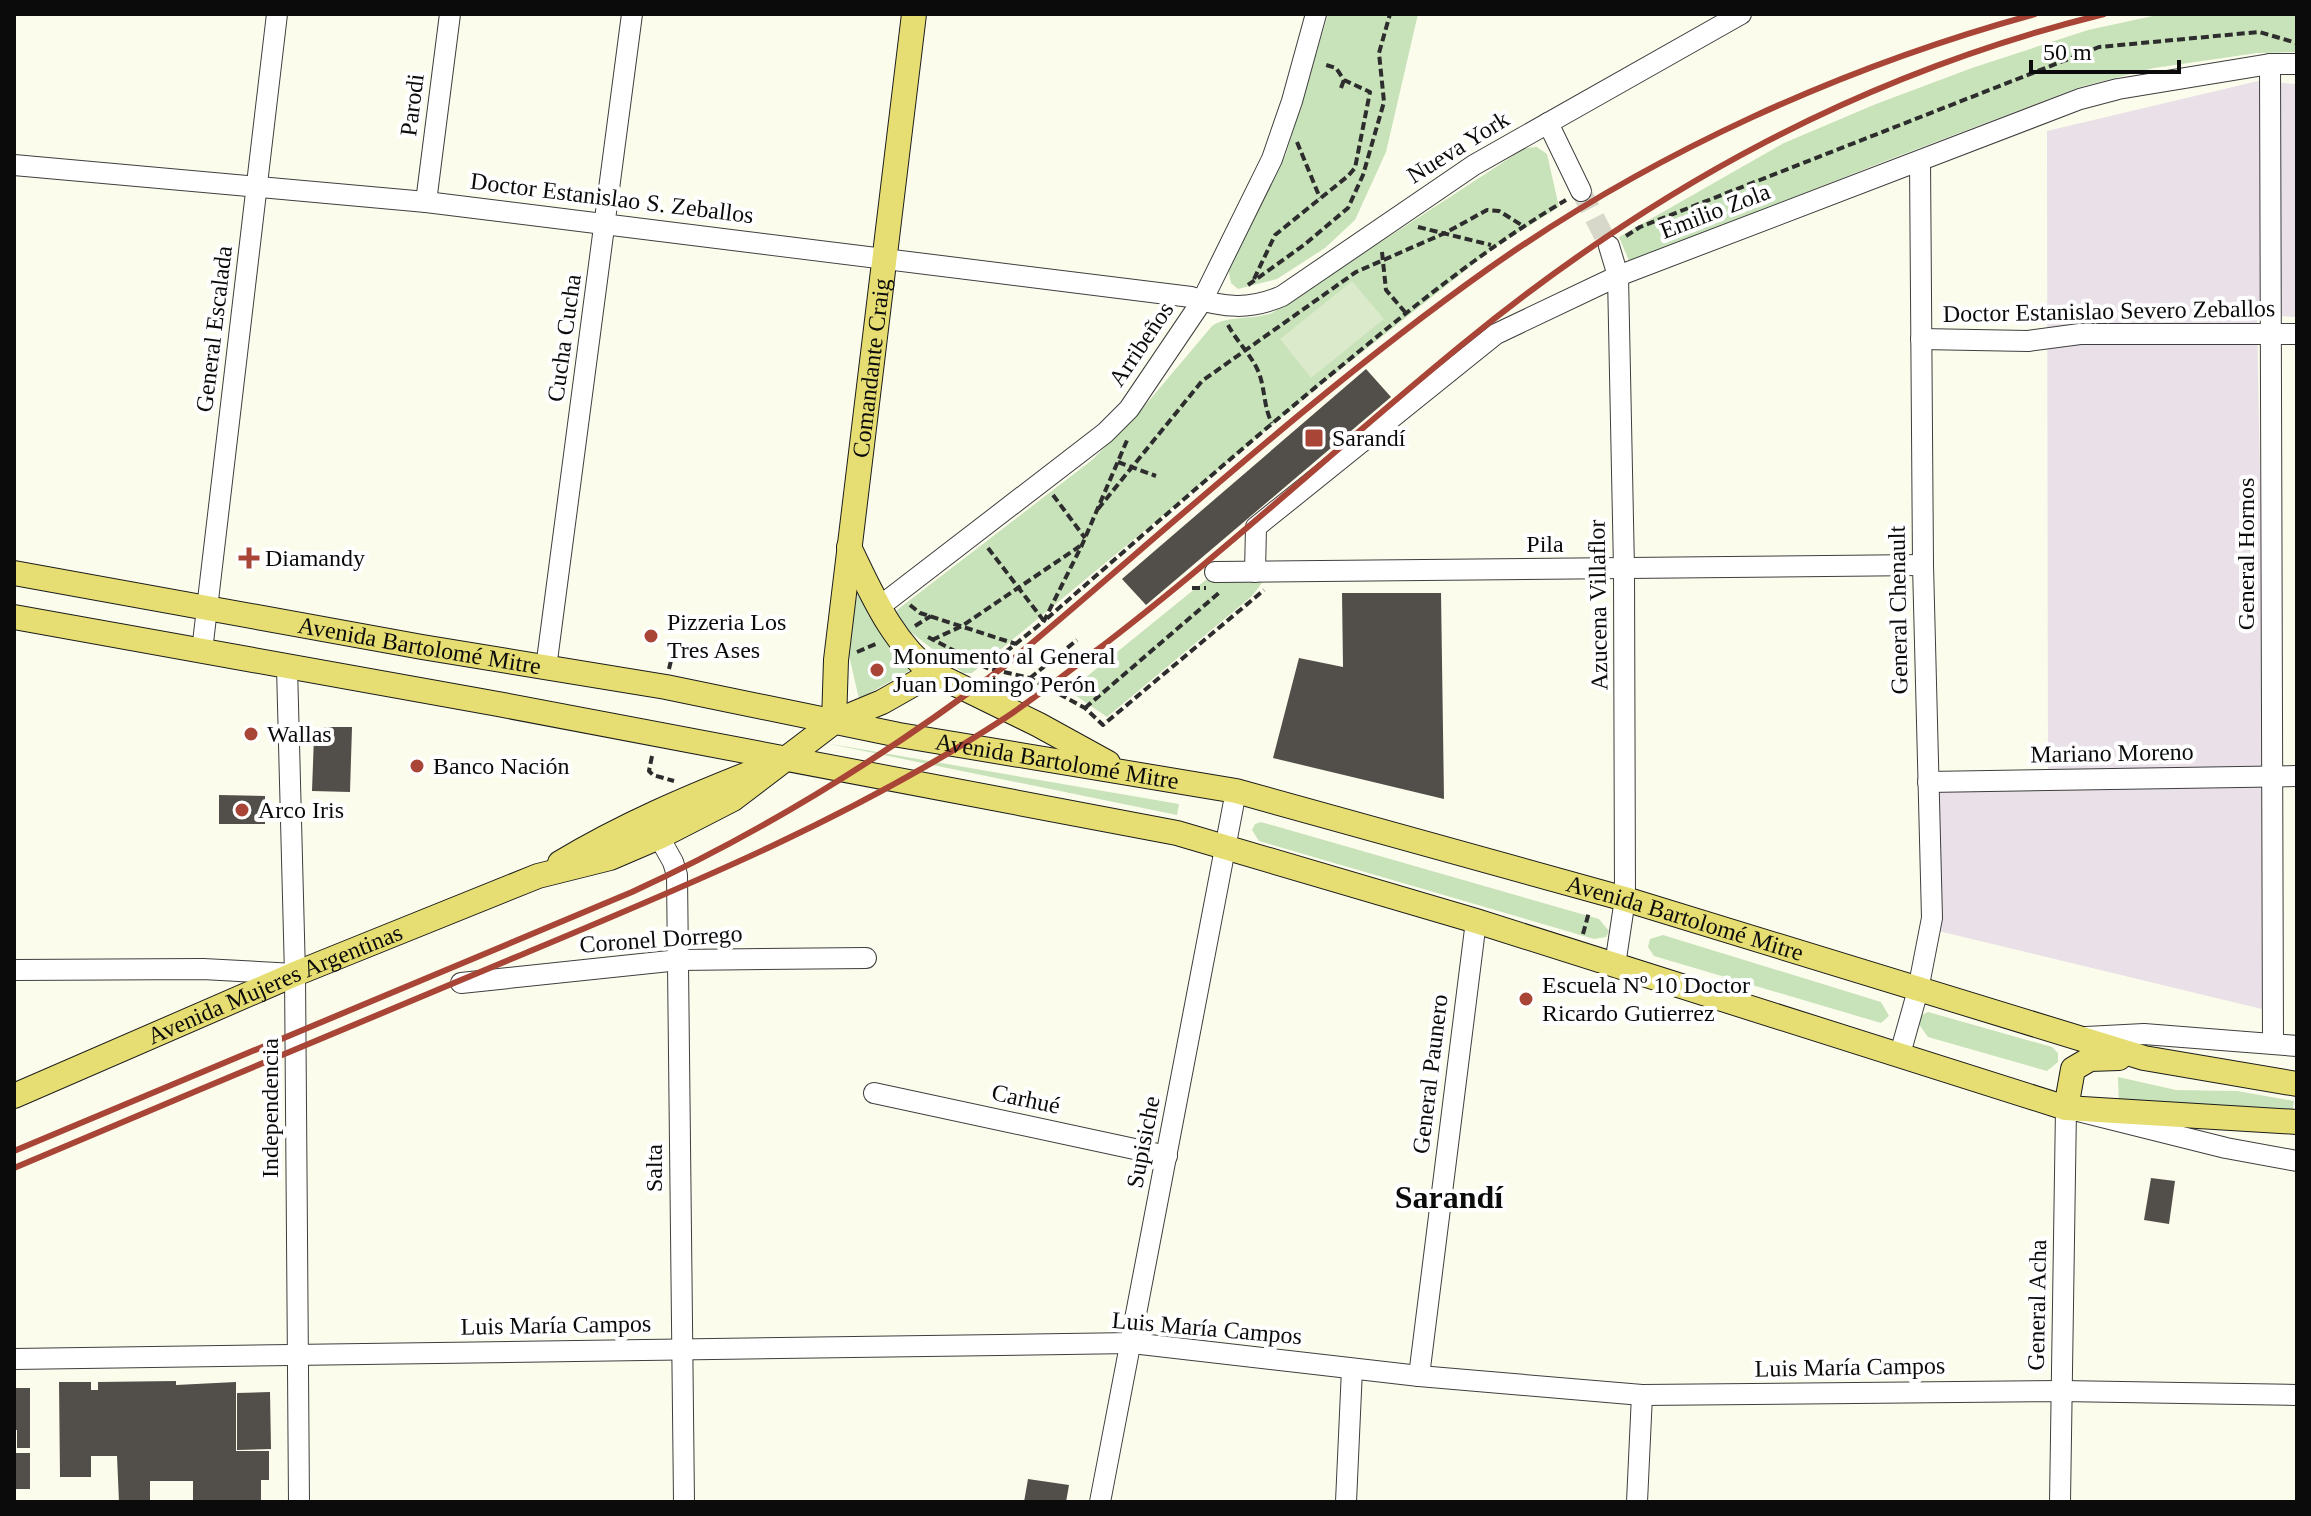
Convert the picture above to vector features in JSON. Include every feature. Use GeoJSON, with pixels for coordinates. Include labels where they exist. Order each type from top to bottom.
{"type":"FeatureCollection","features":[{"type":"Feature","properties":{"kind":"main road","name":"Comandante Craig"},"geometry":{"type":"LineString","coordinates":[[834,722],[836,660],[914,14]]}},
{"type":"Feature","properties":{"kind":"main road"},"geometry":{"type":"LineString","coordinates":[[849,547],[889,601],[917,661],[933,673],[1125,772]]}},
{"type":"Feature","properties":{"kind":"main road","name":"Avenida Bartolomé Mitre"},"geometry":{"type":"LineString","coordinates":[[14,573],[666,687],[834,722],[1236,791],[1595,890],[2144,1058],[2297,1084]]}},
{"type":"Feature","properties":{"kind":"main road","name":"Avenida Bartolomé Mitre"},"geometry":{"type":"LineString","coordinates":[[14,617],[1177,833],[1476,921],[2066,1108],[2297,1122]]}},
{"type":"Feature","properties":{"kind":"main road","name":"Avenida Mujeres Argentinas"},"geometry":{"type":"LineString","coordinates":[[14,1096],[295,974],[538,876],[610,858],[659,837],[733,799],[834,722],[882,702],[933,673]]}},
{"type":"Feature","properties":{"kind":"main road","name":"Avenida Mujeres Argentinas"},"geometry":{"type":"LineString","coordinates":[[538,876],[602,837],[786,759]]}},
{"type":"Feature","properties":{"kind":"main road"},"geometry":{"type":"LineString","coordinates":[[2066,1108],[2069,1080],[2073,1069],[2081,1062],[2101,1057],[2144,1058]]}},
{"type":"Feature","properties":{"kind":"street","name":"General Escalada"},"geometry":{"type":"LineString","coordinates":[[202,651],[277,14]]}},
{"type":"Feature","properties":{"kind":"street","name":"Parodi"},"geometry":{"type":"LineString","coordinates":[[426,202],[450,14]]}},
{"type":"Feature","properties":{"kind":"street","name":"Cucha Cucha"},"geometry":{"type":"LineString","coordinates":[[546,668],[632,14]]}},
{"type":"Feature","properties":{"kind":"street","name":"Arribeños"},"geometry":{"type":"LineString","coordinates":[[889,601],[1105,433],[1129,409],[1212,304],[1281,135],[1316,14]]}},
{"type":"Feature","properties":{"kind":"street","name":"Nueva York"},"geometry":{"type":"LineString","coordinates":[[1212,304],[1241,307],[1263,304],[1282,296],[1474,165],[1741,14]]}},
{"type":"Feature","properties":{"kind":"street","name":"Emilio Zola"},"geometry":{"type":"LineString","coordinates":[[1255,572],[1256,527],[1496,334],[1618,276],[2101,92],[2270,64],[2297,64]]}},
{"type":"Feature","properties":{"kind":"street","name":"General Hornos"},"geometry":{"type":"LineString","coordinates":[[2270,64],[2273,1043]]}},
{"type":"Feature","properties":{"kind":"street"},"geometry":{"type":"LineString","coordinates":[[1548,123],[1581,191]]}},
{"type":"Feature","properties":{"kind":"street","name":"General Chenault"},"geometry":{"type":"LineString","coordinates":[[1900,1054],[1918,990],[1932,918],[1923,565],[1920,161]]}},
{"type":"Feature","properties":{"kind":"street","name":"Doctor Estanislao S. Zeballos"},"geometry":{"type":"LineString","coordinates":[[14,165],[426,202],[886,257],[1212,304]]}},
{"type":"Feature","properties":{"kind":"street","name":"Azucena Villaflor"},"geometry":{"type":"LineString","coordinates":[[1609,246],[1618,276],[1624,569],[1625,899],[1615,965]]}},
{"type":"Feature","properties":{"kind":"street","name":"Doctor Estanislao Severo Zeballos"},"geometry":{"type":"LineString","coordinates":[[1921,339],[2028,341],[2080,334],[2297,334]]}},
{"type":"Feature","properties":{"kind":"street","name":"Pila"},"geometry":{"type":"LineString","coordinates":[[1221,579],[1255,572],[1923,565]]}},
{"type":"Feature","properties":{"kind":"street","name":"Independencia"},"geometry":{"type":"LineString","coordinates":[[287,667],[295,974],[299,1502]]}},
{"type":"Feature","properties":{"kind":"street","name":"Mariano Moreno"},"geometry":{"type":"LineString","coordinates":[[1928,782],[2297,776]]}},
{"type":"Feature","properties":{"kind":"street","name":"Supisiche"},"geometry":{"type":"LineString","coordinates":[[1100,1502],[1236,791]]}},
{"type":"Feature","properties":{"kind":"street","name":"Salta"},"geometry":{"type":"LineString","coordinates":[[659,837],[677,875],[684,1502]]}},
{"type":"Feature","properties":{"kind":"street","name":"General Paunero"},"geometry":{"type":"LineString","coordinates":[[1419,1376],[1476,921]]}},
{"type":"Feature","properties":{"kind":"street","name":"Coronel Dorrego"},"geometry":{"type":"LineString","coordinates":[[461,983],[679,960],[866,958]]}},
{"type":"Feature","properties":{"kind":"street"},"geometry":{"type":"LineString","coordinates":[[14,970],[203,969],[295,974]]}},
{"type":"Feature","properties":{"kind":"street","name":"Avenida Bartolomé Mitre"},"geometry":{"type":"LineString","coordinates":[[2078,1038],[2144,1034],[2297,1046]]}},
{"type":"Feature","properties":{"kind":"street","name":"Carhué"},"geometry":{"type":"LineString","coordinates":[[874,1093],[1167,1156]]}},
{"type":"Feature","properties":{"kind":"street","name":"Avenida Bartolomé Mitre"},"geometry":{"type":"LineString","coordinates":[[2066,1108],[2226,1148],[2297,1161]]}},
{"type":"Feature","properties":{"kind":"street","name":"General Acha"},"geometry":{"type":"LineString","coordinates":[[2060,1502],[2066,1108]]}},
{"type":"Feature","properties":{"kind":"street","name":"Luis María Campos"},"geometry":{"type":"LineString","coordinates":[[14,1359],[1132,1343],[1419,1376],[1642,1395],[2061,1391],[2297,1395]]}},
{"type":"Feature","properties":{"kind":"street"},"geometry":{"type":"LineString","coordinates":[[1346,1502],[1352,1369]]}},
{"type":"Feature","properties":{"kind":"street"},"geometry":{"type":"LineString","coordinates":[[1637,1502],[1642,1395]]}},
{"type":"Feature","properties":{"kind":"path"},"geometry":{"type":"LineString","coordinates":[[1272,423],[1259,373],[1246,349],[1212,304],[1253,281],[1304,245],[1348,208],[1363,175],[1384,102],[1379,53],[1390,14]]}},
{"type":"Feature","properties":{"kind":"path"},"geometry":{"type":"LineString","coordinates":[[1609,246],[1640,227],[2099,47],[2259,32],[2297,43]]}},
{"type":"Feature","properties":{"kind":"path"},"geometry":{"type":"LineString","coordinates":[[1253,281],[1275,235],[1355,168],[1371,97],[1366,89],[1344,80],[1336,68],[1303,61]]}},
{"type":"Feature","properties":{"kind":"path"},"geometry":{"type":"LineString","coordinates":[[1341,88],[1344,80]]}},
{"type":"Feature","properties":{"kind":"path"},"geometry":{"type":"LineString","coordinates":[[1281,135],[1298,142],[1320,198]]}},
{"type":"Feature","properties":{"kind":"path"},"geometry":{"type":"LineString","coordinates":[[987,668],[1272,423],[1406,313],[1493,246],[1581,191]]}},
{"type":"Feature","properties":{"kind":"path"},"geometry":{"type":"LineString","coordinates":[[1098,509],[1202,381],[1356,272],[1445,233],[1487,210],[1499,211],[1523,226]]}},
{"type":"Feature","properties":{"kind":"path"},"geometry":{"type":"LineString","coordinates":[[1406,313],[1386,290],[1383,261],[1386,226],[1445,233],[1493,246]]}},
{"type":"Feature","properties":{"kind":"path"},"geometry":{"type":"LineString","coordinates":[[1044,621],[1082,545],[1130,435]]}},
{"type":"Feature","properties":{"kind":"path"},"geometry":{"type":"LineString","coordinates":[[1118,462],[1156,476]]}},
{"type":"Feature","properties":{"kind":"path"},"geometry":{"type":"LineString","coordinates":[[1043,482],[1085,538]]}},
{"type":"Feature","properties":{"kind":"path"},"geometry":{"type":"LineString","coordinates":[[977,534],[1044,621]]}},
{"type":"Feature","properties":{"kind":"path"},"geometry":{"type":"LineString","coordinates":[[932,640],[962,626],[1082,545]]}},
{"type":"Feature","properties":{"kind":"path"},"geometry":{"type":"LineString","coordinates":[[913,627],[987,668],[1030,678],[1085,708],[1103,725],[1262,593],[1276,572]]}},
{"type":"Feature","properties":{"kind":"path"},"geometry":{"type":"LineString","coordinates":[[1085,708],[1221,579]]}},
{"type":"Feature","properties":{"kind":"path"},"geometry":{"type":"LineString","coordinates":[[889,601],[1016,644]]}},
{"type":"Feature","properties":{"kind":"path"},"geometry":{"type":"LineString","coordinates":[[1030,678],[1077,640]]}},
{"type":"Feature","properties":{"kind":"path"},"geometry":{"type":"LineString","coordinates":[[1577,954],[1595,890]]}},
{"type":"Feature","properties":{"kind":"shaded area"},"geometry":{"type":"Polygon","coordinates":[[[2258,81],[2297,84],[2297,317],[2257,315],[2270,1011],[1930,929],[1932,788],[2048,777],[2047,131],[2258,81]]]}},
{"type":"Feature","properties":{"kind":"green space"},"geometry":{"type":"Polygon","coordinates":[[[1328,14],[1418,14],[1386,152],[1355,220],[1325,248],[1277,279],[1238,289],[1231,283],[1228,268],[1286,154],[1328,14]]]}},
{"type":"Feature","properties":{"kind":"green space"},"geometry":{"type":"Polygon","coordinates":[[[2162,14],[2297,14],[2297,52],[2257,53],[2154,68],[2080,87],[1630,263],[1619,237],[1784,143],[1972,68],[2088,30],[2162,14]]]}},
{"type":"Feature","properties":{"kind":"green space"},"geometry":{"type":"Polygon","coordinates":[[[1537,147],[1547,154],[1559,207],[1495,247],[1317,388],[972,673],[963,673],[899,623],[897,610],[1092,460],[1137,415],[1212,326],[1226,320],[1272,313],[1525,148],[1537,147]]]}},
{"type":"Feature","properties":{"kind":"green space"},"geometry":{"type":"Polygon","coordinates":[[[1352,281],[1384,319],[1311,378],[1280,339],[1352,281]]]}},
{"type":"Feature","properties":{"kind":"green space"},"geometry":{"type":"Polygon","coordinates":[[[1207,579],[1265,579],[1252,596],[1107,717],[1069,691],[1207,579]]]}},
{"type":"Feature","properties":{"kind":"green space"},"geometry":{"type":"Polygon","coordinates":[[[857,594],[912,669],[859,699],[848,651],[857,594]]]}},
{"type":"Feature","properties":{"kind":"green space"},"geometry":{"type":"Polygon","coordinates":[[[825,743],[1179,804],[1177,815],[825,743]]]}},
{"type":"Feature","properties":{"kind":"green space"},"geometry":{"type":"Polygon","coordinates":[[[1261,822],[1599,919],[1609,931],[1606,937],[1594,939],[1259,841],[1252,830],[1255,824],[1261,822]]]}},
{"type":"Feature","properties":{"kind":"green space"},"geometry":{"type":"Polygon","coordinates":[[[1663,935],[1881,1002],[1889,1016],[1881,1023],[1654,956],[1648,947],[1650,939],[1663,935]]]}},
{"type":"Feature","properties":{"kind":"green space"},"geometry":{"type":"Polygon","coordinates":[[[1928,1012],[2052,1047],[2058,1053],[2058,1062],[2047,1071],[1928,1037],[1918,1023],[1922,1015],[1928,1012]]]}},
{"type":"Feature","properties":{"kind":"green space"},"geometry":{"type":"Polygon","coordinates":[[[2118,1077],[2176,1090],[2237,1091],[2294,1101],[2292,1114],[2119,1108],[2118,1077]]]}},
{"type":"Feature","properties":{"kind":"building"},"geometry":{"type":"Polygon","coordinates":[[[1366,369],[1391,397],[1146,605],[1122,579],[1366,369]]]}},
{"type":"Feature","properties":{"kind":"building"},"geometry":{"type":"Polygon","coordinates":[[[1342,593],[1441,593],[1444,799],[1273,758],[1299,658],[1343,667],[1342,593]]]}},
{"type":"Feature","properties":{"kind":"building"},"geometry":{"type":"Polygon","coordinates":[[[325,727],[352,727],[350,792],[312,791],[314,736],[325,727]]]}},
{"type":"Feature","properties":{"kind":"building","name":"Arco Iris"},"geometry":{"type":"Polygon","coordinates":[[[219,795],[265,796],[265,824],[219,824],[219,795]]]}},
{"type":"Feature","properties":{"kind":"building"},"geometry":{"type":"Polygon","coordinates":[[[2151,1178],[2175,1181],[2169,1224],[2144,1220],[2151,1178]]]}},
{"type":"Feature","properties":{"kind":"building"},"geometry":{"type":"Polygon","coordinates":[[[176,1381],[176,1385],[236,1382],[236,1451],[269,1451],[269,1480],[261,1480],[261,1502],[193,1502],[193,1481],[150,1481],[150,1502],[119,1502],[117,1456],[91,1456],[91,1477],[60,1477],[59,1382],[91,1382],[91,1390],[98,1390],[98,1382],[176,1381]]]}},
{"type":"Feature","properties":{"kind":"building"},"geometry":{"type":"Polygon","coordinates":[[[14,1388],[30,1388],[30,1448],[17,1448],[14,1388]]]}},
{"type":"Feature","properties":{"kind":"building"},"geometry":{"type":"Polygon","coordinates":[[[270,1392],[271,1449],[237,1450],[237,1393],[270,1392]]]}},
{"type":"Feature","properties":{"kind":"building"},"geometry":{"type":"Polygon","coordinates":[[[14,1453],[30,1453],[30,1489],[14,1489],[14,1453]]]}},
{"type":"Feature","properties":{"kind":"building"},"geometry":{"type":"Polygon","coordinates":[[[1028,1479],[1069,1485],[1066,1502],[1024,1502],[1028,1479]]]}},
{"type":"Feature","properties":{"kind":"tunnel"},"geometry":{"type":"LineString","coordinates":[[1581,191],[1609,246]]}},
{"type":"Feature","properties":{"kind":"railway"},"geometry":{"type":"LineString","coordinates":[[14,1151],[632,892],[778,817],[872,759],[1006,665],[1303,412],[1425,315],[1551,227],[1682,151],[1820,87],[1963,35],[2035,14]]}},
{"type":"Feature","properties":{"kind":"railway"},"geometry":{"type":"LineString","coordinates":[[14,1168],[642,904],[766,849],[888,788],[1005,718],[1093,653],[1187,578],[1464,343],[1611,234],[1765,142],[1846,103],[1929,69],[2015,39],[2104,14]]}},
{"type":"Feature","properties":{"kind":"place","name":"Sarandí"},"geometry":{"type":"Point","coordinates":[1314,438]}},
{"type":"Feature","properties":{"kind":"place","name":"Diamandy"},"geometry":{"type":"Point","coordinates":[249,558]}},
{"type":"Feature","properties":{"kind":"place","name":"Pizzeria Los Tres Ases"},"geometry":{"type":"Point","coordinates":[651,636]}},
{"type":"Feature","properties":{"kind":"place","name":"Monumento al General Juan Domingo Perón"},"geometry":{"type":"Point","coordinates":[877,670]}},
{"type":"Feature","properties":{"kind":"place","name":"Wallas"},"geometry":{"type":"Point","coordinates":[251,734]}},
{"type":"Feature","properties":{"kind":"place","name":"Banco Nación"},"geometry":{"type":"Point","coordinates":[417,766]}},
{"type":"Feature","properties":{"kind":"place","name":"Arco Iris"},"geometry":{"type":"Point","coordinates":[242,810]}},
{"type":"Feature","properties":{"kind":"place","name":"Escuela Nº 10 Doctor Ricardo Gutierrez"},"geometry":{"type":"Point","coordinates":[1526,999]}},
{"type":"Feature","properties":{"kind":"district","name":"Sarandí"},"geometry":{"type":"Point","coordinates":[1449,1197]}}]}
